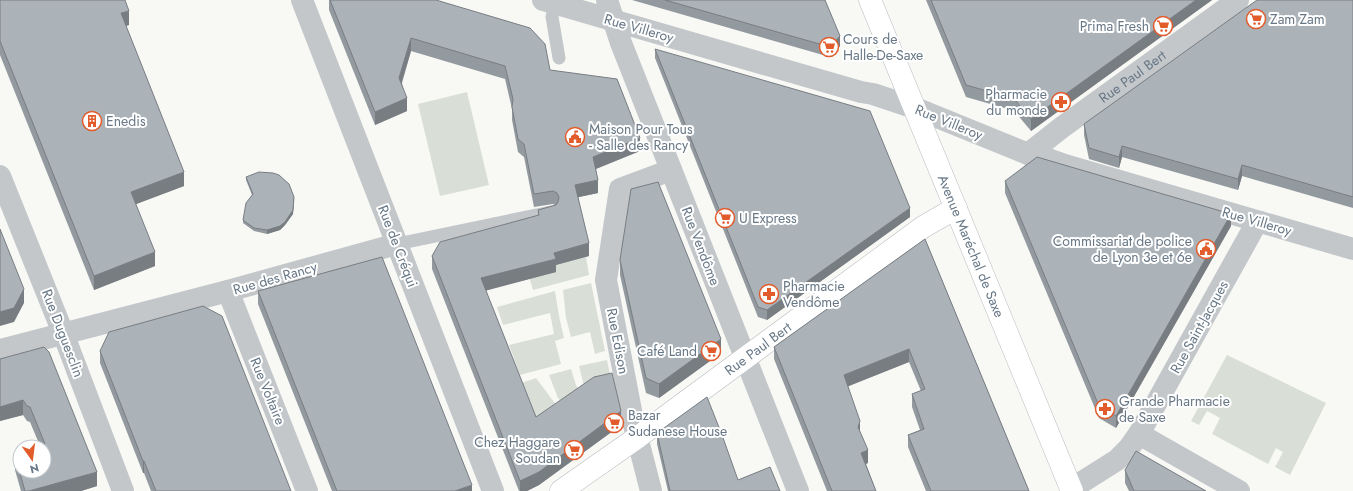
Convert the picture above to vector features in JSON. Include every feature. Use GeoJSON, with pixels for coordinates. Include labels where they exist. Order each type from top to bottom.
{"type":"FeatureCollection","features":[{"type":"Feature","properties":{"kind":"main road","name":"Avenue Maréchal de Saxe"},"geometry":{"type":"LineString","coordinates":[[870,0],[1072,490]]}},
{"type":"Feature","properties":{"kind":"main road","name":"Rue Paul Bert"},"geometry":{"type":"LineString","coordinates":[[561,491],[745,359],[923,227],[956,208]]}},
{"type":"Feature","properties":{"kind":"street","name":"Rue de Créqui"},"geometry":{"type":"LineString","coordinates":[[302,0],[493,491]]}},
{"type":"Feature","properties":{"kind":"street","name":"Rue Vendôme"},"geometry":{"type":"LineString","coordinates":[[607,0],[621,43],[798,491]]}},
{"type":"Feature","properties":{"kind":"street","name":"Rue Paul Bert"},"geometry":{"type":"LineString","coordinates":[[1028,154],[1061,128],[1238,0]]}},
{"type":"Feature","properties":{"kind":"street","name":"Rue Villeroy"},"geometry":{"type":"LineString","coordinates":[[549,2],[861,92],[873,94],[915,108],[1028,154],[1353,249]]}},
{"type":"Feature","properties":{"kind":"street","name":"Rue Edison"},"geometry":{"type":"LineString","coordinates":[[651,491],[633,421],[606,280],[620,189],[671,170]]}},
{"type":"Feature","properties":{"kind":"street","name":"Rue Duguesclin"},"geometry":{"type":"LineString","coordinates":[[0,176],[63,333],[123,491]]}},
{"type":"Feature","properties":{"kind":"street","name":"Rue Saint-Jacques"},"geometry":{"type":"LineString","coordinates":[[1072,490],[1117,460],[1129,448],[1139,434],[1257,222],[1260,222]]}},
{"type":"Feature","properties":{"kind":"street","name":"Rue des Rancy"},"geometry":{"type":"LineString","coordinates":[[0,350],[228,292],[397,244]]}},
{"type":"Feature","properties":{"kind":"street","name":"Rue Voltaire"},"geometry":{"type":"LineString","coordinates":[[228,292],[307,491]]}},
{"type":"Feature","properties":{"kind":"street"},"geometry":{"type":"LineString","coordinates":[[1139,434],[1239,491]]}},
{"type":"Feature","properties":{"kind":"lane"},"geometry":{"type":"LineString","coordinates":[[549,2],[559,58]]}},
{"type":"Feature","properties":{"kind":"lane","name":"Rue des Rancy"},"geometry":{"type":"LineString","coordinates":[[397,244],[551,212]]}},
{"type":"Feature","properties":{"kind":"shaded area"},"geometry":{"type":"Polygon","coordinates":[[[467,92],[489,185],[440,196],[418,104],[467,92]]]}},
{"type":"Feature","properties":{"kind":"shaded area"},"geometry":{"type":"Polygon","coordinates":[[[586,257],[589,275],[533,290],[528,273],[586,257]]]}},
{"type":"Feature","properties":{"kind":"shaded area"},"geometry":{"type":"Polygon","coordinates":[[[591,283],[605,351],[595,354],[590,332],[571,337],[566,318],[563,290],[591,283]]]}},
{"type":"Feature","properties":{"kind":"shaded area"},"geometry":{"type":"Polygon","coordinates":[[[555,291],[564,338],[555,341],[561,364],[520,375],[509,345],[554,334],[550,313],[503,325],[497,307],[555,291]]]}},
{"type":"Feature","properties":{"kind":"shaded area"},"geometry":{"type":"Polygon","coordinates":[[[1227,355],[1326,403],[1290,475],[1275,467],[1283,452],[1276,448],[1268,464],[1212,434],[1220,418],[1241,429],[1207,411],[1199,425],[1191,421],[1227,355]]]}},
{"type":"Feature","properties":{"kind":"shaded area"},"geometry":{"type":"Polygon","coordinates":[[[607,360],[613,388],[585,390],[579,366],[607,360]]]}},
{"type":"Feature","properties":{"kind":"shaded area"},"geometry":{"type":"Polygon","coordinates":[[[571,369],[576,385],[581,394],[565,406],[558,398],[549,375],[571,369]]]}},
{"type":"Feature","properties":{"kind":"shaded area"},"geometry":{"type":"Polygon","coordinates":[[[536,378],[560,410],[541,425],[533,414],[521,383],[536,378]]]}},
{"type":"Feature","properties":{"kind":"building","name":"Enedis"},"geometry":{"type":"Polygon","coordinates":[[[0,0],[125,0],[129,11],[121,13],[184,172],[131,192],[155,252],[94,276],[0,41],[0,0]]]}},
{"type":"Feature","properties":{"kind":"building"},"geometry":{"type":"Polygon","coordinates":[[[330,0],[436,0],[530,28],[545,44],[550,70],[617,79],[640,138],[593,157],[598,180],[575,185],[589,243],[554,253],[556,259],[481,278],[536,417],[594,377],[612,373],[621,411],[539,472],[520,481],[432,256],[440,242],[539,215],[538,210],[556,205],[559,197],[557,193],[553,191],[534,194],[524,144],[518,139],[512,107],[513,99],[505,66],[411,38],[399,78],[407,98],[375,112],[330,0]]]}},
{"type":"Feature","properties":{"kind":"building"},"geometry":{"type":"Polygon","coordinates":[[[665,0],[825,0],[840,36],[830,47],[665,0]]]}},
{"type":"Feature","properties":{"kind":"building"},"geometry":{"type":"Polygon","coordinates":[[[931,0],[1196,0],[1031,119],[1016,101],[1008,97],[966,85],[931,0]]]}},
{"type":"Feature","properties":{"kind":"building"},"geometry":{"type":"Polygon","coordinates":[[[1257,0],[1353,0],[1353,197],[1242,165],[1238,179],[1122,146],[1119,157],[1089,148],[1084,124],[1257,0]]]}},
{"type":"Feature","properties":{"kind":"building"},"geometry":{"type":"Polygon","coordinates":[[[655,49],[870,111],[910,208],[767,310],[758,307],[655,49]]]}},
{"type":"Feature","properties":{"kind":"building"},"geometry":{"type":"Polygon","coordinates":[[[1037,157],[1231,214],[1116,416],[1099,406],[1005,181],[1037,157]]]}},
{"type":"Feature","properties":{"kind":"building"},"geometry":{"type":"Polygon","coordinates":[[[259,172],[279,175],[289,184],[294,197],[293,210],[285,222],[280,226],[267,230],[254,228],[243,220],[246,203],[253,194],[246,177],[259,172]]]}},
{"type":"Feature","properties":{"kind":"building"},"geometry":{"type":"Polygon","coordinates":[[[658,182],[721,339],[659,384],[646,378],[620,260],[631,189],[658,182]]]}},
{"type":"Feature","properties":{"kind":"building"},"geometry":{"type":"Polygon","coordinates":[[[0,229],[24,289],[14,308],[0,312],[0,229]]]}},
{"type":"Feature","properties":{"kind":"building"},"geometry":{"type":"Polygon","coordinates":[[[925,239],[1029,491],[931,491],[908,435],[924,429],[912,394],[925,389],[909,349],[844,375],[860,421],[858,427],[868,450],[861,453],[876,491],[832,491],[774,347],[925,239]]]}},
{"type":"Feature","properties":{"kind":"building"},"geometry":{"type":"Polygon","coordinates":[[[382,257],[472,485],[455,491],[337,491],[258,291],[382,257]]]}},
{"type":"Feature","properties":{"kind":"building"},"geometry":{"type":"Polygon","coordinates":[[[203,306],[222,316],[291,491],[156,491],[100,351],[109,332],[203,306]]]}},
{"type":"Feature","properties":{"kind":"building"},"geometry":{"type":"Polygon","coordinates":[[[44,347],[49,352],[97,472],[25,491],[22,479],[52,479],[52,439],[43,439],[30,407],[27,406],[23,400],[0,407],[0,359],[44,347]]]}},
{"type":"Feature","properties":{"kind":"building"},"geometry":{"type":"Polygon","coordinates":[[[707,397],[738,480],[770,467],[780,491],[670,491],[657,433],[707,397]]]}},
{"type":"Feature","properties":{"kind":"building"},"geometry":{"type":"Polygon","coordinates":[[[1136,451],[1206,491],[1134,491],[1125,470],[1136,451]]]}},
{"type":"Feature","properties":{"kind":"place","name":"Zam Zam"},"geometry":{"type":"Point","coordinates":[1256,19]}},
{"type":"Feature","properties":{"kind":"place","name":"Prima Fresh"},"geometry":{"type":"Point","coordinates":[1163,26]}},
{"type":"Feature","properties":{"kind":"place","name":"Cours de Halle-De-Saxe"},"geometry":{"type":"Point","coordinates":[829,47]}},
{"type":"Feature","properties":{"kind":"place","name":"Pharmacie du monde"},"geometry":{"type":"Point","coordinates":[1061,102]}},
{"type":"Feature","properties":{"kind":"place","name":"Enedis"},"geometry":{"type":"Point","coordinates":[92,121]}},
{"type":"Feature","properties":{"kind":"place","name":"Maison Pour Tous - Salle des Rancy"},"geometry":{"type":"Point","coordinates":[575,137]}},
{"type":"Feature","properties":{"kind":"place","name":"U Express"},"geometry":{"type":"Point","coordinates":[725,218]}},
{"type":"Feature","properties":{"kind":"place","name":"Commissariat de police de Lyon 3e et 6e"},"geometry":{"type":"Point","coordinates":[1206,249]}},
{"type":"Feature","properties":{"kind":"place","name":"Pharmacie Vendôme"},"geometry":{"type":"Point","coordinates":[769,294]}},
{"type":"Feature","properties":{"kind":"place","name":"Café Land"},"geometry":{"type":"Point","coordinates":[711,351]}},
{"type":"Feature","properties":{"kind":"place","name":"Grande Pharmacie de Saxe"},"geometry":{"type":"Point","coordinates":[1105,409]}},
{"type":"Feature","properties":{"kind":"place","name":"Bazar Sudanese House"},"geometry":{"type":"Point","coordinates":[614,423]}},
{"type":"Feature","properties":{"kind":"place","name":"Chez Haggare Soudan"},"geometry":{"type":"Point","coordinates":[574,450]}}]}
